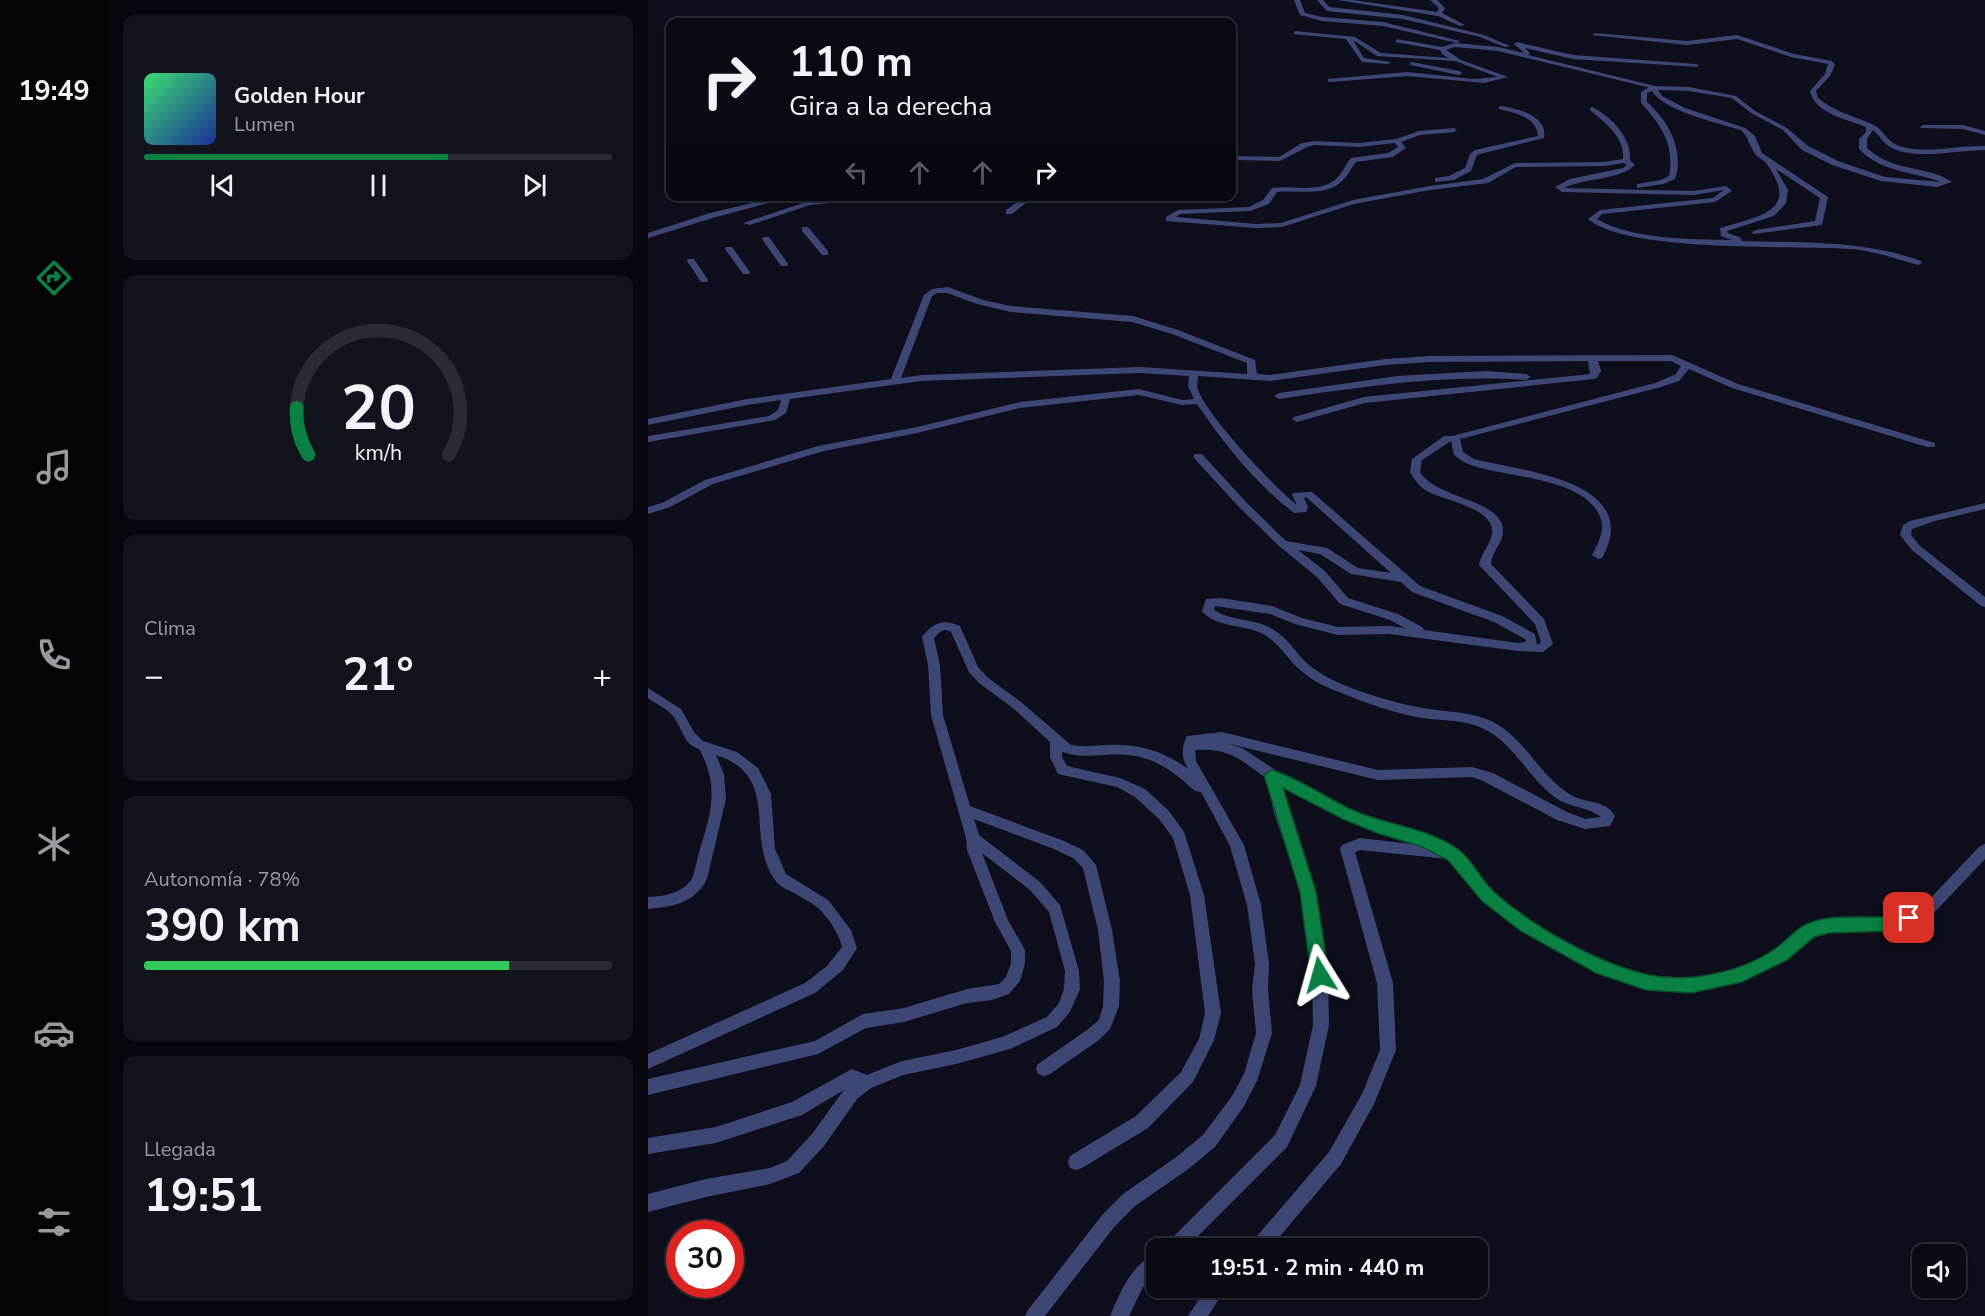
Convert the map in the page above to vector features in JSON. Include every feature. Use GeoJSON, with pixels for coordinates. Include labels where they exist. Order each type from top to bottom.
{"type":"FeatureCollection","features":[{"type":"Feature","properties":{"kind":"street"},"geometry":{"type":"LineString","coordinates":[[1297,0],[1302,14],[1314,18],[1383,24],[1527,55],[1654,88],[1689,89],[1734,98],[1753,112],[1785,129],[1805,148],[1821,158],[1863,173],[1905,182],[1937,185],[1948,182],[1899,171],[1870,157],[1863,149],[1863,139],[1869,134],[1870,126]]}},
{"type":"Feature","properties":{"kind":"street"},"geometry":{"type":"LineString","coordinates":[[1320,0],[1327,9],[1403,17],[1482,36]]}},
{"type":"Feature","properties":{"kind":"street"},"geometry":{"type":"LineString","coordinates":[[1341,0],[1439,14],[1527,55]]}},
{"type":"Feature","properties":{"kind":"street"},"geometry":{"type":"LineString","coordinates":[[1433,0],[1442,8],[1439,14]]}},
{"type":"Feature","properties":{"kind":"street"},"geometry":{"type":"LineString","coordinates":[[1295,33],[1348,38],[1362,42],[1379,55],[1438,57],[1459,61],[1505,77],[1487,81],[1410,74],[1330,80]]}},
{"type":"Feature","properties":{"kind":"street"},"geometry":{"type":"LineString","coordinates":[[1595,34],[1687,43],[1737,37],[1793,56],[1830,62],[1832,65],[1828,75],[1814,91],[1815,99],[1833,112],[1876,129],[1884,140],[1900,149],[1985,148]]}},
{"type":"Feature","properties":{"kind":"street"},"geometry":{"type":"LineString","coordinates":[[1348,38],[1362,60],[1435,66],[1487,81]]}},
{"type":"Feature","properties":{"kind":"street"},"geometry":{"type":"LineString","coordinates":[[1397,40],[1442,49],[1455,45],[1472,45]]}},
{"type":"Feature","properties":{"kind":"street"},"geometry":{"type":"LineString","coordinates":[[1527,55],[1527,52],[1516,44],[1573,57],[1696,66]]}},
{"type":"Feature","properties":{"kind":"street"},"geometry":{"type":"LineString","coordinates":[[1442,49],[1444,53],[1459,61]]}},
{"type":"Feature","properties":{"kind":"street"},"geometry":{"type":"LineString","coordinates":[[1654,88],[1659,97],[1691,113],[1743,129],[1751,136],[1759,154],[1824,197],[1819,223],[1756,232]]}},
{"type":"Feature","properties":{"kind":"street"},"geometry":{"type":"LineString","coordinates":[[1626,160],[1631,165],[1625,171],[1573,181],[1559,187],[1562,189],[1597,189],[1650,185],[1672,177],[1674,169],[1672,145],[1656,113],[1644,103],[1644,92],[1654,88]]}},
{"type":"Feature","properties":{"kind":"street"},"geometry":{"type":"LineString","coordinates":[[1395,194],[1400,189],[1462,174],[1468,169],[1472,158],[1478,152],[1542,137],[1538,125],[1528,115],[1501,108]]}},
{"type":"Feature","properties":{"kind":"street"},"geometry":{"type":"LineString","coordinates":[[1592,109],[1624,142],[1628,153],[1626,160]]}},
{"type":"Feature","properties":{"kind":"street"},"geometry":{"type":"LineString","coordinates":[[1923,127],[1963,127],[1985,133]]}},
{"type":"Feature","properties":{"kind":"street"},"geometry":{"type":"LineString","coordinates":[[1236,158],[1280,159],[1305,145],[1316,143],[1359,145],[1397,141],[1419,133],[1454,130]]}},
{"type":"Feature","properties":{"kind":"street"},"geometry":{"type":"LineString","coordinates":[[1397,141],[1401,148],[1398,152],[1354,160],[1338,182],[1330,185],[1305,190],[1275,189],[1266,202],[1250,209],[1178,212],[1168,217],[1173,221],[1200,220],[1256,226],[1282,225],[1353,202],[1485,181],[1515,165],[1604,164],[1626,160]]}},
{"type":"Feature","properties":{"kind":"street"},"geometry":{"type":"LineString","coordinates":[[1757,245],[1731,238],[1723,230],[1771,214],[1782,203],[1784,190],[1769,165],[1769,161]]}},
{"type":"Feature","properties":{"kind":"street"},"geometry":{"type":"LineString","coordinates":[[1597,189],[1615,192],[1696,193],[1726,188],[1728,191],[1715,200],[1600,212],[1592,219],[1597,225],[1624,234],[1757,245],[1791,243],[1853,247],[1900,256],[1918,263]]}},
{"type":"Feature","properties":{"kind":"street"},"geometry":{"type":"LineString","coordinates":[[648,236],[713,215],[771,201]]}},
{"type":"Feature","properties":{"kind":"street"},"geometry":{"type":"LineString","coordinates":[[747,223],[816,201]]}},
{"type":"Feature","properties":{"kind":"street"},"geometry":{"type":"LineString","coordinates":[[1009,212],[1025,201]]}},
{"type":"Feature","properties":{"kind":"street"},"geometry":{"type":"LineString","coordinates":[[805,229],[825,253]]}},
{"type":"Feature","properties":{"kind":"street"},"geometry":{"type":"LineString","coordinates":[[766,239],[784,264]]}},
{"type":"Feature","properties":{"kind":"street"},"geometry":{"type":"LineString","coordinates":[[729,249],[746,272]]}},
{"type":"Feature","properties":{"kind":"street"},"geometry":{"type":"LineString","coordinates":[[691,261],[704,280]]}},
{"type":"Feature","properties":{"kind":"street"},"geometry":{"type":"LineString","coordinates":[[895,381],[928,295],[943,289],[960,292],[985,304],[1011,309],[1133,319],[1176,332],[1230,355],[1245,358],[1252,362],[1252,378]]}},
{"type":"Feature","properties":{"kind":"street"},"geometry":{"type":"LineString","coordinates":[[1297,418],[1364,400],[1594,376],[1596,371],[1592,358]]}},
{"type":"Feature","properties":{"kind":"street"},"geometry":{"type":"LineString","coordinates":[[648,422],[786,397],[895,381],[1140,370],[1270,378],[1386,362],[1430,359],[1672,358],[1754,392],[1931,445]]}},
{"type":"Feature","properties":{"kind":"street"},"geometry":{"type":"LineString","coordinates":[[1034,1316],[1109,1220],[1129,1200],[1181,1164],[1209,1141],[1238,1101],[1251,1076],[1264,1034],[1260,990],[1262,964],[1254,905],[1237,845],[1190,762],[1188,746],[1192,739],[1199,736],[1222,737],[1378,775],[1472,772],[1488,777],[1562,816],[1586,824],[1605,822],[1608,816],[1605,812],[1568,799],[1537,773],[1502,734],[1491,727],[1475,719],[1412,711],[1335,684],[1307,670],[1272,634],[1257,626],[1214,617],[1207,607],[1209,602],[1272,610],[1320,628],[1353,633],[1389,630],[1539,649],[1547,644],[1544,628],[1485,565],[1486,556],[1497,538],[1496,523],[1475,504],[1424,485],[1415,472],[1415,463],[1421,455],[1447,438],[1658,385],[1680,377],[1685,372],[1686,365]]}},
{"type":"Feature","properties":{"kind":"street"},"geometry":{"type":"LineString","coordinates":[[1280,396],[1375,381],[1430,377],[1486,374],[1556,380]]}},
{"type":"Feature","properties":{"kind":"street"},"geometry":{"type":"LineString","coordinates":[[1194,375],[1192,385],[1199,401],[1229,438],[1239,455],[1258,471],[1289,504],[1302,510],[1304,507],[1297,495],[1308,494],[1416,589],[1522,631],[1531,637],[1528,647]]}},
{"type":"Feature","properties":{"kind":"street"},"geometry":{"type":"LineString","coordinates":[[648,511],[666,505],[709,482],[822,448],[917,430],[1020,405],[1139,392],[1158,394],[1178,404],[1199,401]]}},
{"type":"Feature","properties":{"kind":"street"},"geometry":{"type":"LineString","coordinates":[[648,439],[772,418],[783,411],[786,397]]}},
{"type":"Feature","properties":{"kind":"street"},"geometry":{"type":"LineString","coordinates":[[1454,438],[1456,450],[1470,461],[1570,486],[1591,498],[1604,514],[1607,527],[1598,555]]}},
{"type":"Feature","properties":{"kind":"street"},"geometry":{"type":"LineString","coordinates":[[1198,456],[1242,504],[1283,544],[1321,574],[1344,601],[1394,617],[1435,637]]}},
{"type":"Feature","properties":{"kind":"street"},"geometry":{"type":"LineString","coordinates":[[1985,506],[1944,517],[1917,520],[1907,527],[1905,535],[1916,548],[1985,603]]}},
{"type":"Feature","properties":{"kind":"street"},"geometry":{"type":"LineString","coordinates":[[1283,544],[1323,551],[1355,571],[1405,579]]}},
{"type":"Feature","properties":{"kind":"street"},"geometry":{"type":"LineString","coordinates":[[648,1087],[818,1047],[863,1021],[904,1015],[967,996],[1004,989],[1012,981],[1018,963],[1018,951],[992,899],[974,850],[973,838],[937,715],[934,665],[928,637],[938,627],[948,625],[956,629],[973,669],[983,680],[1017,705],[1071,751],[1133,749],[1161,756],[1175,765],[1210,796]]}},
{"type":"Feature","properties":{"kind":"street"},"geometry":{"type":"LineString","coordinates":[[648,692],[677,712],[689,735],[705,747],[732,755],[753,772],[764,794],[768,849],[781,878],[823,904],[846,934],[850,948],[843,962],[832,973],[810,988],[648,1062]]}},
{"type":"Feature","properties":{"kind":"street"},"geometry":{"type":"LineString","coordinates":[[1056,739],[1056,757],[1063,770],[1120,783],[1140,793],[1164,815],[1179,836],[1197,895],[1213,1013],[1206,1040],[1187,1077],[1142,1122],[1076,1162]]}},
{"type":"Feature","properties":{"kind":"street"},"geometry":{"type":"LineString","coordinates":[[1188,746],[1214,744],[1237,751],[1272,775],[1348,815],[1382,829],[1428,842],[1453,855],[1488,896],[1527,926],[1602,968],[1646,982],[1691,985],[1742,974],[1781,955],[1809,931],[1829,926],[1892,924],[1926,912],[1985,850]]}},
{"type":"Feature","properties":{"kind":"street"},"geometry":{"type":"LineString","coordinates":[[648,903],[685,896],[700,879],[719,811],[720,788],[716,766],[705,747]]}},
{"type":"Feature","properties":{"kind":"street"},"geometry":{"type":"LineString","coordinates":[[1184,1238],[1281,1141],[1308,1086],[1321,1025],[1320,975],[1308,892],[1272,775]]}},
{"type":"Feature","properties":{"kind":"street"},"geometry":{"type":"LineString","coordinates":[[963,809],[1059,845],[1078,854],[1089,865],[1105,930],[1113,981],[1111,1006],[1105,1024],[1044,1069]]}},
{"type":"Feature","properties":{"kind":"street"},"geometry":{"type":"LineString","coordinates":[[648,1203],[706,1188],[770,1176],[793,1167],[818,1140],[851,1094],[865,1083],[902,1068],[956,1058],[1004,1044],[1052,1022],[1065,1008],[1072,989],[1072,971],[1055,909],[1035,886],[973,838]]}},
{"type":"Feature","properties":{"kind":"street"},"geometry":{"type":"LineString","coordinates":[[1267,1238],[1335,1158],[1368,1099],[1388,1050],[1385,983],[1361,892],[1348,861],[1347,849],[1360,844],[1453,855]]}},
{"type":"Feature","properties":{"kind":"street"},"geometry":{"type":"LineString","coordinates":[[648,1146],[716,1135],[796,1109],[852,1077],[859,1078],[865,1083]]}},
{"type":"Feature","properties":{"kind":"street"},"geometry":{"type":"LineString","coordinates":[[1119,1316],[1139,1277],[1146,1271]]}},
{"type":"Feature","properties":{"kind":"street"},"geometry":{"type":"LineString","coordinates":[[1197,1316],[1210,1298]]}},
{"type":"Feature","properties":{"kind":"route"},"geometry":{"type":"LineString","coordinates":[[1320,975],[1308,892],[1281,813],[1272,775],[1348,815],[1382,829],[1428,842],[1453,855],[1488,896],[1527,926],[1602,968],[1646,982],[1691,985],[1742,974],[1781,955],[1809,931],[1829,926],[1892,924],[1909,918]]}}]}
